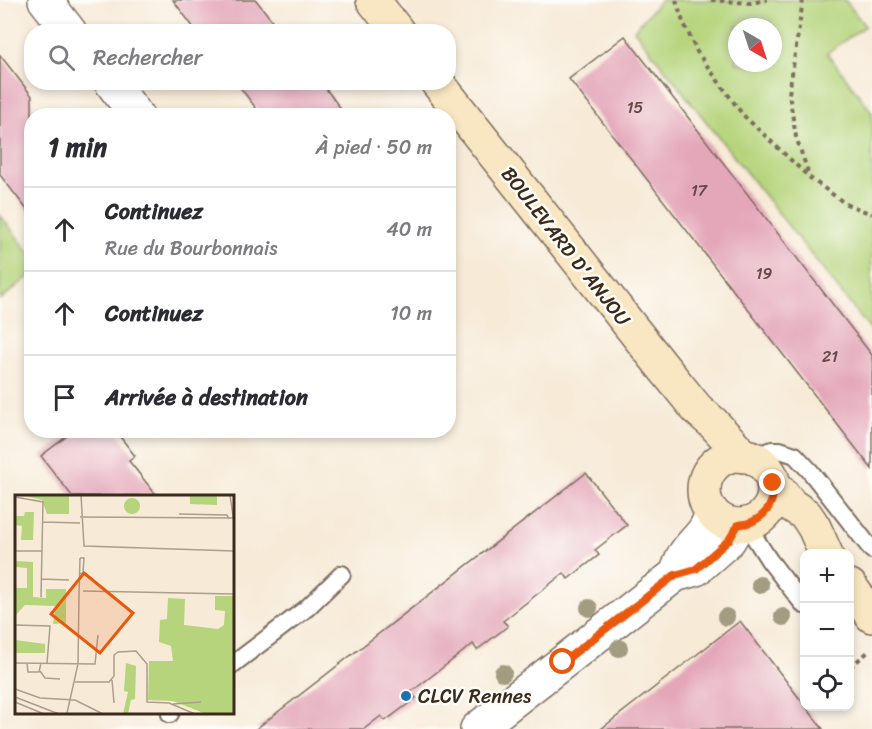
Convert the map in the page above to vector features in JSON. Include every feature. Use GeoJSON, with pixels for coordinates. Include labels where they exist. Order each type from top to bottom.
{"type":"FeatureCollection","features":[{"type":"Feature","properties":{"kind":"street"},"geometry":{"type":"LineString","coordinates":[[45,0],[64,24]]}},
{"type":"Feature","properties":{"kind":"street"},"geometry":{"type":"LineString","coordinates":[[373,0],[392,24]]}},
{"type":"Feature","properties":{"kind":"street"},"geometry":{"type":"LineString","coordinates":[[117,90],[131,108]]}},
{"type":"Feature","properties":{"kind":"street","name":"BOULEVARD D'ANJOU"},"geometry":{"type":"LineString","coordinates":[[443,90],[697,409],[748,457]]}},
{"type":"Feature","properties":{"kind":"street","name":"BOULEVARD D'ANJOU"},"geometry":{"type":"LineString","coordinates":[[697,409],[704,433],[710,471]]}},
{"type":"Feature","properties":{"kind":"street"},"geometry":{"type":"LineString","coordinates":[[820,549],[778,525],[737,521],[705,496],[704,487],[710,471],[725,459],[734,456],[748,457],[766,468],[782,496],[806,515],[823,549]]}},
{"type":"Feature","properties":{"kind":"street"},"geometry":{"type":"LineString","coordinates":[[477,729],[675,575],[696,569],[729,540],[737,521],[768,510],[774,492],[773,483]]}},
{"type":"Feature","properties":{"kind":"street"},"geometry":{"type":"LineString","coordinates":[[854,593],[872,616]]}},
{"type":"Feature","properties":{"kind":"lane"},"geometry":{"type":"LineString","coordinates":[[748,457],[772,450],[795,455],[872,550]]}},
{"type":"Feature","properties":{"kind":"lane"},"geometry":{"type":"LineString","coordinates":[[737,521],[802,603]]}},
{"type":"Feature","properties":{"kind":"lane"},"geometry":{"type":"LineString","coordinates":[[234,663],[307,608],[342,574]]}},
{"type":"Feature","properties":{"kind":"path"},"geometry":{"type":"LineString","coordinates":[[676,0],[697,51],[743,115],[810,178],[846,204],[872,214]]}},
{"type":"Feature","properties":{"kind":"path"},"geometry":{"type":"LineString","coordinates":[[711,0],[750,3],[767,0]]}},
{"type":"Feature","properties":{"kind":"path"},"geometry":{"type":"LineString","coordinates":[[803,0],[789,94],[796,137],[810,178]]}},
{"type":"Feature","properties":{"kind":"path"},"geometry":{"type":"LineString","coordinates":[[854,663],[871,650]]}},
{"type":"Feature","properties":{"kind":"green space"},"geometry":{"type":"Polygon","coordinates":[[[661,0],[845,0],[865,26],[827,53],[872,112],[872,332],[634,30],[661,0]]]}},
{"type":"Feature","properties":{"kind":"green space"},"geometry":{"type":"Polygon","coordinates":[[[0,215],[24,246],[24,281],[0,300],[0,215]]]}},
{"type":"Feature","properties":{"kind":"building"},"geometry":{"type":"Polygon","coordinates":[[[173,0],[256,0],[275,24],[191,24],[173,0]]]}},
{"type":"Feature","properties":{"kind":"building"},"geometry":{"type":"Polygon","coordinates":[[[625,36],[872,355],[872,469],[569,79],[625,36]]]}},
{"type":"Feature","properties":{"kind":"building"},"geometry":{"type":"Polygon","coordinates":[[[0,55],[24,86],[24,90],[27,90],[32,96],[32,108],[24,108],[24,206],[0,175],[0,55]]]}},
{"type":"Feature","properties":{"kind":"building"},"geometry":{"type":"Polygon","coordinates":[[[242,90],[327,90],[340,108],[256,108],[242,90]]]}},
{"type":"Feature","properties":{"kind":"building"},"geometry":{"type":"Polygon","coordinates":[[[65,438],[121,438],[135,456],[129,461],[156,495],[71,495],[41,456],[65,438]]]}},
{"type":"Feature","properties":{"kind":"building"},"geometry":{"type":"Polygon","coordinates":[[[586,473],[627,525],[595,550],[599,555],[568,579],[564,573],[503,621],[508,626],[477,650],[473,644],[411,692],[416,698],[385,721],[381,716],[364,729],[256,729],[586,473]]]}},
{"type":"Feature","properties":{"kind":"building"},"geometry":{"type":"Polygon","coordinates":[[[740,621],[800,699],[800,711],[809,711],[823,729],[601,729],[740,621]]]}},
{"type":"Feature","properties":{"kind":"place","name":"CLCV Rennes"},"geometry":{"type":"Point","coordinates":[406,696]}},
{"type":"Feature","properties":{"kind":"route"},"geometry":{"type":"LineString","coordinates":[[563,662],[675,575],[696,569],[729,540],[738,525],[754,522],[762,516],[772,501],[773,483]]}}]}
